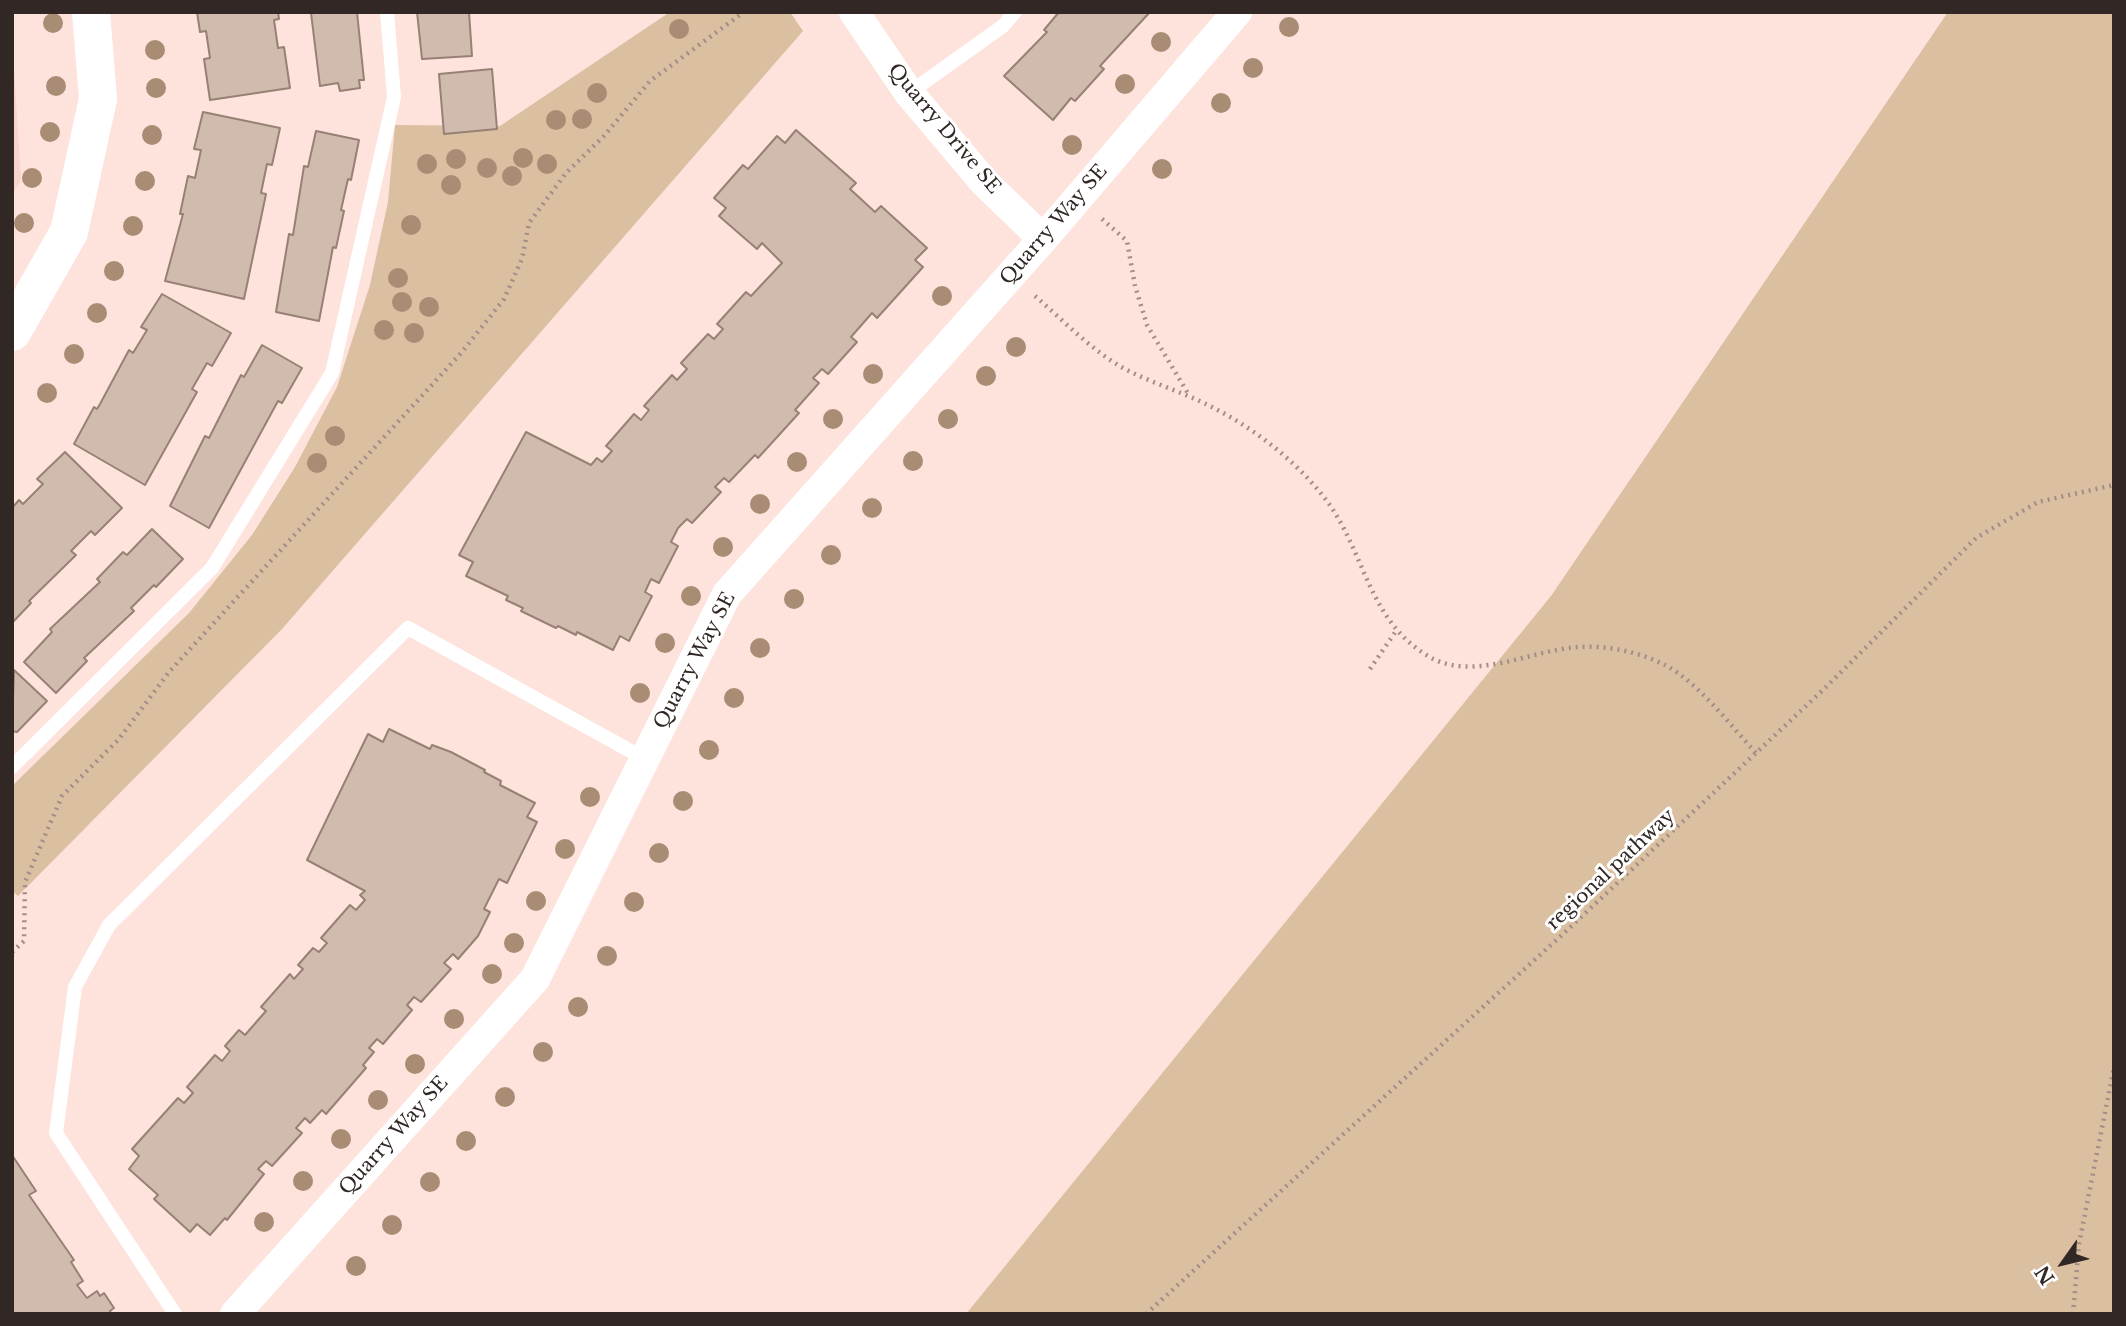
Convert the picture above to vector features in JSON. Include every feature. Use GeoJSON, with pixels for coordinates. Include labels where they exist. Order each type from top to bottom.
{"type":"FeatureCollection","features":[{"type":"Feature","properties":{"kind":"street"},"geometry":{"type":"LineString","coordinates":[[12,332],[69,232],[98,99],[91,12]]}},
{"type":"Feature","properties":{"kind":"street","name":"Quarry Drive SE"},"geometry":{"type":"LineString","coordinates":[[854,12],[909,93],[985,183],[1043,239]]}},
{"type":"Feature","properties":{"kind":"street","name":"Quarry Way SE"},"geometry":{"type":"LineString","coordinates":[[234,1314],[535,979],[727,594],[1043,239],[1237,12]]}},
{"type":"Feature","properties":{"kind":"lane"},"geometry":{"type":"LineString","coordinates":[[12,767],[212,568],[331,373],[394,97],[387,12]]}},
{"type":"Feature","properties":{"kind":"lane"},"geometry":{"type":"LineString","coordinates":[[909,93],[1003,26],[1015,12]]}},
{"type":"Feature","properties":{"kind":"lane"},"geometry":{"type":"LineString","coordinates":[[175,1314],[56,1133],[75,987],[109,926],[408,628],[645,759]]}},
{"type":"Feature","properties":{"kind":"path"},"geometry":{"type":"LineString","coordinates":[[12,952],[24,941],[25,883],[62,796],[119,739],[169,673],[462,352],[496,310],[504,299],[522,259],[529,223],[566,173],[604,136],[650,81],[744,12]]}},
{"type":"Feature","properties":{"kind":"path"},"geometry":{"type":"LineString","coordinates":[[1077,198],[1127,241],[1135,286],[1147,325],[1189,396]]}},
{"type":"Feature","properties":{"kind":"path"},"geometry":{"type":"LineString","coordinates":[[1011,275],[1106,357],[1149,381],[1189,396],[1247,427],[1292,463],[1323,495],[1343,526],[1372,594],[1396,631],[1430,658],[1464,666],[1577,647],[1626,651],[1667,666],[1688,682],[1756,753]]}},
{"type":"Feature","properties":{"kind":"path","name":"regional pathway"},"geometry":{"type":"LineString","coordinates":[[1146,1314],[1472,1018],[1756,753],[1976,538],[2038,502],[2114,485]]}},
{"type":"Feature","properties":{"kind":"path"},"geometry":{"type":"LineString","coordinates":[[1370,669],[1396,631]]}},
{"type":"Feature","properties":{"kind":"path"},"geometry":{"type":"LineString","coordinates":[[2073,1314],[2079,1244],[2114,1067]]}},
{"type":"Feature","properties":{"kind":"shaded area"},"geometry":{"type":"Polygon","coordinates":[[[670,12],[790,12],[803,31],[282,629],[18,896],[12,891],[12,786],[189,613],[252,535],[295,467],[337,387],[370,285],[388,202],[395,125],[500,126],[670,12]]]}},
{"type":"Feature","properties":{"kind":"shaded area"},"geometry":{"type":"Polygon","coordinates":[[[1948,12],[2114,12],[2114,1314],[966,1314],[1551,596],[1948,12]]]}},
{"type":"Feature","properties":{"kind":"shaded area"},"geometry":{"type":"Polygon","coordinates":[[[12,38],[21,180],[12,195],[12,38]]]}},
{"type":"Feature","properties":{"kind":"building"},"geometry":{"type":"Polygon","coordinates":[[[197,12],[278,12],[279,19],[274,20],[278,48],[284,47],[290,88],[210,100],[204,59],[210,58],[206,31],[200,32],[197,12]]]}},
{"type":"Feature","properties":{"kind":"building"},"geometry":{"type":"Polygon","coordinates":[[[357,12],[364,80],[359,80],[360,88],[340,91],[338,83],[320,86],[311,13],[357,12]]]}},
{"type":"Feature","properties":{"kind":"building"},"geometry":{"type":"Polygon","coordinates":[[[417,12],[469,12],[472,56],[422,59],[417,12]]]}},
{"type":"Feature","properties":{"kind":"building"},"geometry":{"type":"Polygon","coordinates":[[[1059,12],[1150,12],[1100,66],[1104,69],[1075,101],[1071,98],[1053,120],[1004,76],[1047,32],[1044,30],[1059,12]]]}},
{"type":"Feature","properties":{"kind":"building"},"geometry":{"type":"Polygon","coordinates":[[[492,69],[497,129],[444,134],[439,74],[492,69]]]}},
{"type":"Feature","properties":{"kind":"building"},"geometry":{"type":"Polygon","coordinates":[[[203,112],[280,128],[272,165],[267,164],[261,193],[266,194],[244,299],[165,281],[183,214],[180,214],[188,176],[195,178],[201,150],[194,149],[203,112]]]}},
{"type":"Feature","properties":{"kind":"building"},"geometry":{"type":"Polygon","coordinates":[[[796,130],[856,183],[850,189],[875,212],[881,206],[927,248],[915,260],[923,267],[877,318],[872,313],[851,337],[857,342],[828,374],[822,369],[813,378],[819,383],[795,410],[799,413],[758,458],[755,455],[729,482],[724,478],[715,487],[721,492],[692,523],[687,519],[678,528],[671,542],[678,546],[659,583],[651,579],[645,592],[652,596],[629,641],[620,636],[613,650],[577,632],[576,635],[558,626],[556,628],[521,611],[523,608],[506,600],[508,596],[466,576],[473,562],[459,555],[526,432],[591,465],[597,458],[602,462],[612,451],[606,446],[634,414],[641,420],[649,410],[644,406],[672,375],[677,380],[687,369],[681,363],[708,334],[714,339],[723,329],[717,324],[746,292],[751,296],[782,263],[762,243],[757,249],[719,216],[726,208],[714,198],[743,165],[748,169],[777,136],[785,143],[796,130]]]}},
{"type":"Feature","properties":{"kind":"building"},"geometry":{"type":"Polygon","coordinates":[[[316,131],[359,140],[351,180],[348,179],[341,210],[344,211],[336,248],[333,247],[319,321],[276,312],[289,234],[293,235],[304,166],[308,167],[316,131]]]}},
{"type":"Feature","properties":{"kind":"building"},"geometry":{"type":"Polygon","coordinates":[[[162,294],[231,333],[212,366],[207,363],[192,389],[197,392],[145,485],[74,444],[94,407],[97,409],[100,404],[129,350],[133,353],[147,330],[141,327],[162,294]]]}},
{"type":"Feature","properties":{"kind":"building"},"geometry":{"type":"Polygon","coordinates":[[[262,345],[302,368],[282,403],[278,401],[209,528],[170,506],[205,436],[209,438],[241,375],[244,377],[262,345]]]}},
{"type":"Feature","properties":{"kind":"building"},"geometry":{"type":"Polygon","coordinates":[[[65,452],[122,508],[95,535],[91,531],[71,551],[76,555],[29,601],[31,603],[12,623],[12,508],[19,500],[23,504],[43,484],[37,479],[65,452]]]}},
{"type":"Feature","properties":{"kind":"building"},"geometry":{"type":"Polygon","coordinates":[[[152,529],[183,559],[131,608],[134,611],[84,658],[87,661],[56,693],[24,662],[52,632],[50,629],[100,582],[97,579],[123,552],[127,555],[152,529]]]}},
{"type":"Feature","properties":{"kind":"building"},"geometry":{"type":"Polygon","coordinates":[[[14,670],[47,701],[17,732],[12,731],[14,670]]]}},
{"type":"Feature","properties":{"kind":"building"},"geometry":{"type":"Polygon","coordinates":[[[389,729],[430,749],[432,745],[451,752],[485,770],[484,772],[501,781],[500,785],[535,803],[527,817],[537,822],[507,883],[499,879],[484,909],[490,912],[478,936],[458,959],[453,954],[444,963],[451,969],[421,1002],[414,997],[407,1005],[412,1010],[383,1044],[377,1039],[369,1048],[374,1052],[363,1065],[366,1068],[326,1114],[322,1110],[310,1123],[305,1118],[296,1128],[302,1133],[272,1166],[266,1161],[258,1169],[264,1174],[227,1220],[225,1218],[210,1235],[197,1224],[190,1232],[154,1199],[158,1195],[129,1169],[139,1156],[132,1149],[178,1098],[184,1103],[193,1093],[187,1087],[215,1055],[222,1061],[230,1051],[225,1046],[239,1030],[245,1035],[266,1011],[261,1007],[290,974],[294,979],[303,969],[298,965],[313,948],[319,952],[327,943],[321,938],[350,905],[356,910],[365,900],[360,895],[365,891],[307,860],[368,734],[383,742],[389,729]]]}},
{"type":"Feature","properties":{"kind":"building"},"geometry":{"type":"Polygon","coordinates":[[[12,1155],[36,1191],[29,1195],[74,1260],[71,1262],[83,1281],[77,1285],[87,1298],[97,1291],[100,1296],[104,1293],[114,1308],[110,1311],[111,1314],[12,1314],[12,1155]]]}}]}
